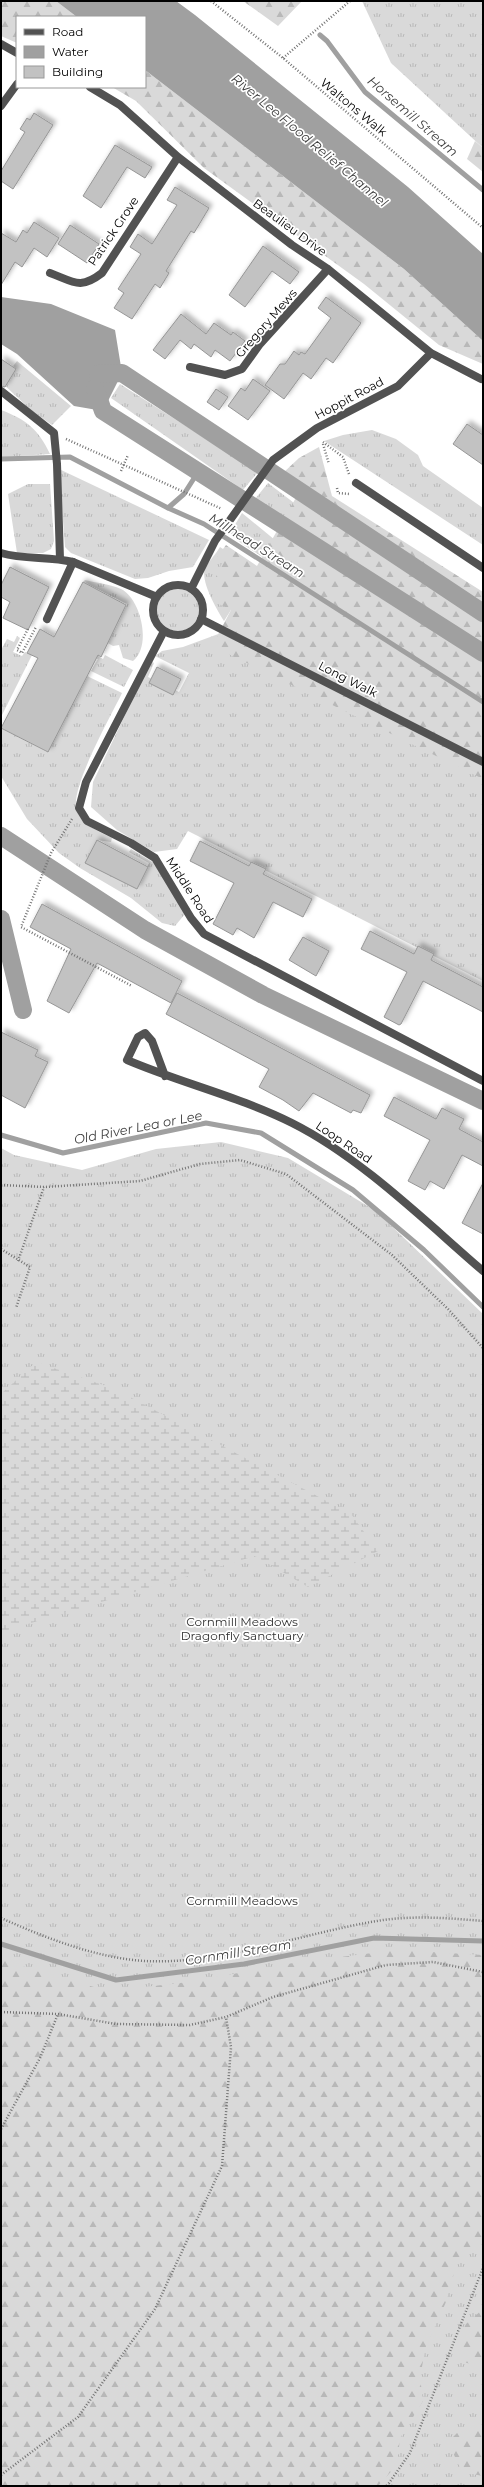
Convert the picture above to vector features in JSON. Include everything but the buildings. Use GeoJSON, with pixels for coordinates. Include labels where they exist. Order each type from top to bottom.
{"type":"FeatureCollection","features":[{"type":"Feature","properties":{"kind":"street"},"geometry":{"type":"LineString","coordinates":[[1,44],[16,52]]}},
{"type":"Feature","properties":{"kind":"street"},"geometry":{"type":"LineString","coordinates":[[1,106],[16,85]]}},
{"type":"Feature","properties":{"kind":"street","name":"Beaulieu Drive"},"geometry":{"type":"LineString","coordinates":[[92,88],[120,104],[178,157],[292,246],[328,269],[431,353],[482,380]]}},
{"type":"Feature","properties":{"kind":"street","name":"Patrick Grove"},"geometry":{"type":"LineString","coordinates":[[50,273],[75,282],[89,283],[102,273],[178,157]]}},
{"type":"Feature","properties":{"kind":"street","name":"Gregory Mews"},"geometry":{"type":"LineString","coordinates":[[190,367],[225,375],[242,369],[260,344],[328,269]]}},
{"type":"Feature","properties":{"kind":"street","name":"Hoppit Road"},"geometry":{"type":"LineString","coordinates":[[190,589],[215,541],[273,460],[317,428],[398,386],[431,353]]}},
{"type":"Feature","properties":{"kind":"street"},"geometry":{"type":"LineString","coordinates":[[1,391],[54,437],[57,464],[60,559]]}},
{"type":"Feature","properties":{"kind":"street"},"geometry":{"type":"LineString","coordinates":[[354,481],[483,568]]}},
{"type":"Feature","properties":{"kind":"street"},"geometry":{"type":"LineString","coordinates":[[1,553],[17,558],[60,559],[73,562],[157,597]]}},
{"type":"Feature","properties":{"kind":"street"},"geometry":{"type":"LineString","coordinates":[[47,619],[73,562]]}},
{"type":"Feature","properties":{"kind":"street"},"geometry":{"type":"LineString","coordinates":[[183,586],[190,589],[201,600],[203,608],[201,619],[194,629],[187,633],[171,634],[164,631],[159,626],[153,612],[157,597],[168,587],[183,586]]}},
{"type":"Feature","properties":{"kind":"street","name":"Long Walk"},"geometry":{"type":"LineString","coordinates":[[201,619],[483,762]]}},
{"type":"Feature","properties":{"kind":"street"},"geometry":{"type":"LineString","coordinates":[[79,808],[86,782],[164,631]]}},
{"type":"Feature","properties":{"kind":"street","name":"Middle Road"},"geometry":{"type":"LineString","coordinates":[[79,808],[87,821],[131,843],[154,858],[191,918],[204,934],[483,1081]]}},
{"type":"Feature","properties":{"kind":"street","name":"Loop Road"},"geometry":{"type":"LineString","coordinates":[[165,1076],[152,1041],[145,1033],[138,1037],[128,1060],[165,1076],[240,1102],[291,1122],[311,1133],[351,1159],[483,1271]]}},
{"type":"Feature","properties":{"kind":"path","name":"Waltons Walk"},"geometry":{"type":"LineString","coordinates":[[211,1],[284,58],[483,228]]}},
{"type":"Feature","properties":{"kind":"path"},"geometry":{"type":"LineString","coordinates":[[284,58],[350,1]]}},
{"type":"Feature","properties":{"kind":"path"},"geometry":{"type":"LineString","coordinates":[[317,428],[323,442],[329,464]]}},
{"type":"Feature","properties":{"kind":"path"},"geometry":{"type":"LineString","coordinates":[[54,437],[233,514]]}},
{"type":"Feature","properties":{"kind":"path"},"geometry":{"type":"LineString","coordinates":[[323,442],[343,457],[354,481]]}},
{"type":"Feature","properties":{"kind":"path"},"geometry":{"type":"LineString","coordinates":[[122,471],[128,455]]}},
{"type":"Feature","properties":{"kind":"path"},"geometry":{"type":"LineString","coordinates":[[337,488],[338,493],[351,494]]}},
{"type":"Feature","properties":{"kind":"path"},"geometry":{"type":"LineString","coordinates":[[28,629],[17,650],[22,653],[36,627]]}},
{"type":"Feature","properties":{"kind":"path"},"geometry":{"type":"LineString","coordinates":[[79,808],[51,852],[40,876],[21,927],[132,986]]}},
{"type":"Feature","properties":{"kind":"path"},"geometry":{"type":"LineString","coordinates":[[1,1185],[44,1187],[140,1181],[200,1164],[240,1160],[286,1174],[392,1254],[448,1309],[483,1348]]}},
{"type":"Feature","properties":{"kind":"path"},"geometry":{"type":"LineString","coordinates":[[18,1261],[44,1187]]}},
{"type":"Feature","properties":{"kind":"path"},"geometry":{"type":"LineString","coordinates":[[1,1249],[18,1261],[30,1267],[16,1308]]}},
{"type":"Feature","properties":{"kind":"path"},"geometry":{"type":"LineString","coordinates":[[1,1918],[67,1944],[118,1957],[145,1961],[176,1960],[249,1950],[378,1921],[436,1917],[483,1921]]}},
{"type":"Feature","properties":{"kind":"path"},"geometry":{"type":"LineString","coordinates":[[1,2012],[58,2014],[116,2024],[190,2025],[226,2017],[273,1997],[335,1982],[386,1965],[433,1962],[483,1972]]}},
{"type":"Feature","properties":{"kind":"path"},"geometry":{"type":"LineString","coordinates":[[1,2129],[40,2058],[58,2014]]}},
{"type":"Feature","properties":{"kind":"path"},"geometry":{"type":"LineString","coordinates":[[1,2475],[78,2417],[155,2309],[222,2166],[231,2047],[226,2017]]}},
{"type":"Feature","properties":{"kind":"path"},"geometry":{"type":"LineString","coordinates":[[387,2486],[410,2453],[483,2268]]}},
{"type":"Feature","properties":{"kind":"green space"},"geometry":{"type":"Polygon","coordinates":[[[1,1],[56,1],[76,16],[16,16],[16,43],[1,36],[1,1]]]}},
{"type":"Feature","properties":{"kind":"green space"},"geometry":{"type":"Polygon","coordinates":[[[243,1],[302,1],[278,26],[243,1]]]}},
{"type":"Feature","properties":{"kind":"green space"},"geometry":{"type":"Polygon","coordinates":[[[362,1],[483,1],[483,148],[391,63],[362,1]]]}},
{"type":"Feature","properties":{"kind":"green space"},"geometry":{"type":"Polygon","coordinates":[[[146,71],[404,269],[483,341],[483,364],[439,345],[364,284],[204,168],[136,101],[114,88],[146,88],[146,71]]]}},
{"type":"Feature","properties":{"kind":"green space"},"geometry":{"type":"Polygon","coordinates":[[[475,141],[483,148],[483,172],[467,159],[475,141]]]}},
{"type":"Feature","properties":{"kind":"green space"},"geometry":{"type":"Polygon","coordinates":[[[17,361],[71,406],[52,425],[32,411],[1,382],[17,361]]]}},
{"type":"Feature","properties":{"kind":"green space"},"geometry":{"type":"Polygon","coordinates":[[[120,384],[258,472],[243,490],[111,398],[120,384]]]}},
{"type":"Feature","properties":{"kind":"green space"},"geometry":{"type":"Polygon","coordinates":[[[1,410],[31,426],[46,445],[50,454],[1,457],[1,410]]]}},
{"type":"Feature","properties":{"kind":"green space"},"geometry":{"type":"Polygon","coordinates":[[[372,430],[396,439],[418,455],[423,466],[483,508],[483,545],[324,441],[343,435],[372,430]]]}},
{"type":"Feature","properties":{"kind":"green space"},"geometry":{"type":"Polygon","coordinates":[[[319,447],[332,496],[483,592],[483,779],[212,646],[231,610],[219,604],[215,579],[223,561],[217,557],[226,545],[257,566],[302,487],[282,474],[299,458],[319,447]]]}},
{"type":"Feature","properties":{"kind":"green space"},"geometry":{"type":"Polygon","coordinates":[[[59,469],[209,540],[193,567],[169,571],[148,578],[135,579],[71,553],[65,547],[59,469]]]}},
{"type":"Feature","properties":{"kind":"green space"},"geometry":{"type":"Polygon","coordinates":[[[268,483],[319,522],[314,542],[255,499],[268,483]]]}},
{"type":"Feature","properties":{"kind":"green space"},"geometry":{"type":"Polygon","coordinates":[[[28,484],[50,484],[54,541],[51,549],[43,553],[17,553],[8,494],[28,484]]]}},
{"type":"Feature","properties":{"kind":"green space"},"geometry":{"type":"Polygon","coordinates":[[[242,513],[309,568],[321,596],[241,543],[230,533],[242,513]]]}},
{"type":"Feature","properties":{"kind":"green space"},"geometry":{"type":"Polygon","coordinates":[[[220,547],[223,549],[231,610],[224,621],[207,588],[204,574],[205,568],[220,547]]]}},
{"type":"Feature","properties":{"kind":"green space"},"geometry":{"type":"Polygon","coordinates":[[[85,580],[117,587],[128,594],[134,602],[139,612],[143,634],[139,654],[133,661],[123,658],[119,645],[113,646],[106,642],[127,604],[83,582],[85,580]]]}},
{"type":"Feature","properties":{"kind":"green space"},"geometry":{"type":"Polygon","coordinates":[[[174,589],[182,589],[193,595],[199,606],[199,614],[193,625],[182,631],[174,631],[163,625],[157,614],[157,606],[163,595],[174,589]]]}},
{"type":"Feature","properties":{"kind":"green space"},"geometry":{"type":"Polygon","coordinates":[[[221,633],[483,767],[483,981],[188,831],[177,849],[154,852],[117,830],[91,807],[93,782],[151,661],[154,663],[148,677],[179,692],[189,673],[155,656],[162,651],[183,647],[221,633]]]}},
{"type":"Feature","properties":{"kind":"green space"},"geometry":{"type":"Polygon","coordinates":[[[17,636],[20,638],[13,652],[22,656],[25,652],[32,655],[1,717],[1,650],[7,639],[14,642],[17,636]]]}},
{"type":"Feature","properties":{"kind":"green space"},"geometry":{"type":"Polygon","coordinates":[[[93,653],[103,659],[105,655],[133,670],[124,687],[91,671],[98,659],[92,656],[93,653]]]}},
{"type":"Feature","properties":{"kind":"green space"},"geometry":{"type":"Polygon","coordinates":[[[87,676],[122,693],[92,752],[79,787],[76,801],[79,816],[92,828],[112,838],[111,842],[97,840],[86,863],[137,889],[149,863],[129,852],[131,849],[154,863],[185,914],[175,926],[162,923],[131,898],[80,868],[59,853],[27,819],[1,776],[1,728],[47,752],[87,676]]]}},
{"type":"Feature","properties":{"kind":"green space","name":"Cornmill Meadows"},"geometry":{"type":"Polygon","coordinates":[[[221,1142],[288,1158],[376,1211],[483,1314],[483,2486],[1,2486],[1,1148],[14,1155],[82,1170],[156,1149],[221,1142]]]}},
{"type":"Feature","properties":{"kind":"green space"},"geometry":{"type":"Polygon","coordinates":[[[36,1362],[115,1389],[351,1514],[378,1551],[308,1587],[255,1556],[1,1632],[1,1394],[36,1362]]]}},
{"type":"Feature","properties":{"kind":"green space"},"geometry":{"type":"Polygon","coordinates":[[[396,1950],[483,1955],[483,2236],[456,2266],[446,2302],[426,2346],[420,2377],[423,2401],[400,2438],[397,2465],[378,2486],[1,2486],[1,1959],[49,1975],[109,1991],[189,1982],[293,1963],[396,1950]]]}},
{"type":"Feature","properties":{"kind":"green space"},"geometry":{"type":"Polygon","coordinates":[[[483,2309],[483,2367],[463,2362],[455,2346],[466,2324],[483,2309]]]}},
{"type":"Feature","properties":{"kind":"green space"},"geometry":{"type":"Polygon","coordinates":[[[461,2429],[483,2429],[483,2476],[462,2472],[448,2442],[461,2429]]]}},
{"type":"Feature","properties":{"kind":"water","name":"River Lee Flood Relief Channel"},"geometry":{"type":"Polygon","coordinates":[[[56,1],[176,1],[195,15],[408,187],[483,254],[483,341],[404,269],[146,71],[146,16],[76,16],[56,1]]]}},
{"type":"Feature","properties":{"kind":"water"},"geometry":{"type":"Polygon","coordinates":[[[1,297],[51,304],[115,330],[122,373],[103,411],[74,406],[17,354],[1,344],[1,297]]]}},
{"type":"Feature","properties":{"kind":"waterway","name":"Horsemill Stream"},"geometry":{"type":"LineString","coordinates":[[320,35],[327,41],[365,92],[483,190]]}},
{"type":"Feature","properties":{"kind":"waterway"},"geometry":{"type":"LineString","coordinates":[[98,374],[122,373],[483,613]]}},
{"type":"Feature","properties":{"kind":"waterway"},"geometry":{"type":"LineString","coordinates":[[95,388],[103,411],[483,653]]}},
{"type":"Feature","properties":{"kind":"waterway","name":"Millhead Stream"},"geometry":{"type":"LineString","coordinates":[[1,459],[70,457],[168,508],[204,524],[483,702]]}},
{"type":"Feature","properties":{"kind":"waterway"},"geometry":{"type":"LineString","coordinates":[[168,508],[184,494],[198,472]]}},
{"type":"Feature","properties":{"kind":"waterway"},"geometry":{"type":"LineString","coordinates":[[1,836],[145,930],[263,995],[483,1101]]}},
{"type":"Feature","properties":{"kind":"waterway"},"geometry":{"type":"LineString","coordinates":[[1,919],[23,1010]]}},
{"type":"Feature","properties":{"kind":"waterway","name":"Old River Lea or Lee"},"geometry":{"type":"LineString","coordinates":[[1,1135],[63,1153],[206,1123],[261,1133],[353,1190],[424,1250],[483,1307]]}},
{"type":"Feature","properties":{"kind":"waterway","name":"Cornmill Stream"},"geometry":{"type":"LineString","coordinates":[[1,1944],[116,1980],[244,1964],[374,1938],[483,1941]]}},
{"type":"Feature","properties":{"kind":"park label","name":"Cornmill Meadows Dragonfly Sanctuary"},"geometry":{"type":"Point","coordinates":[242,1628]}}]}
